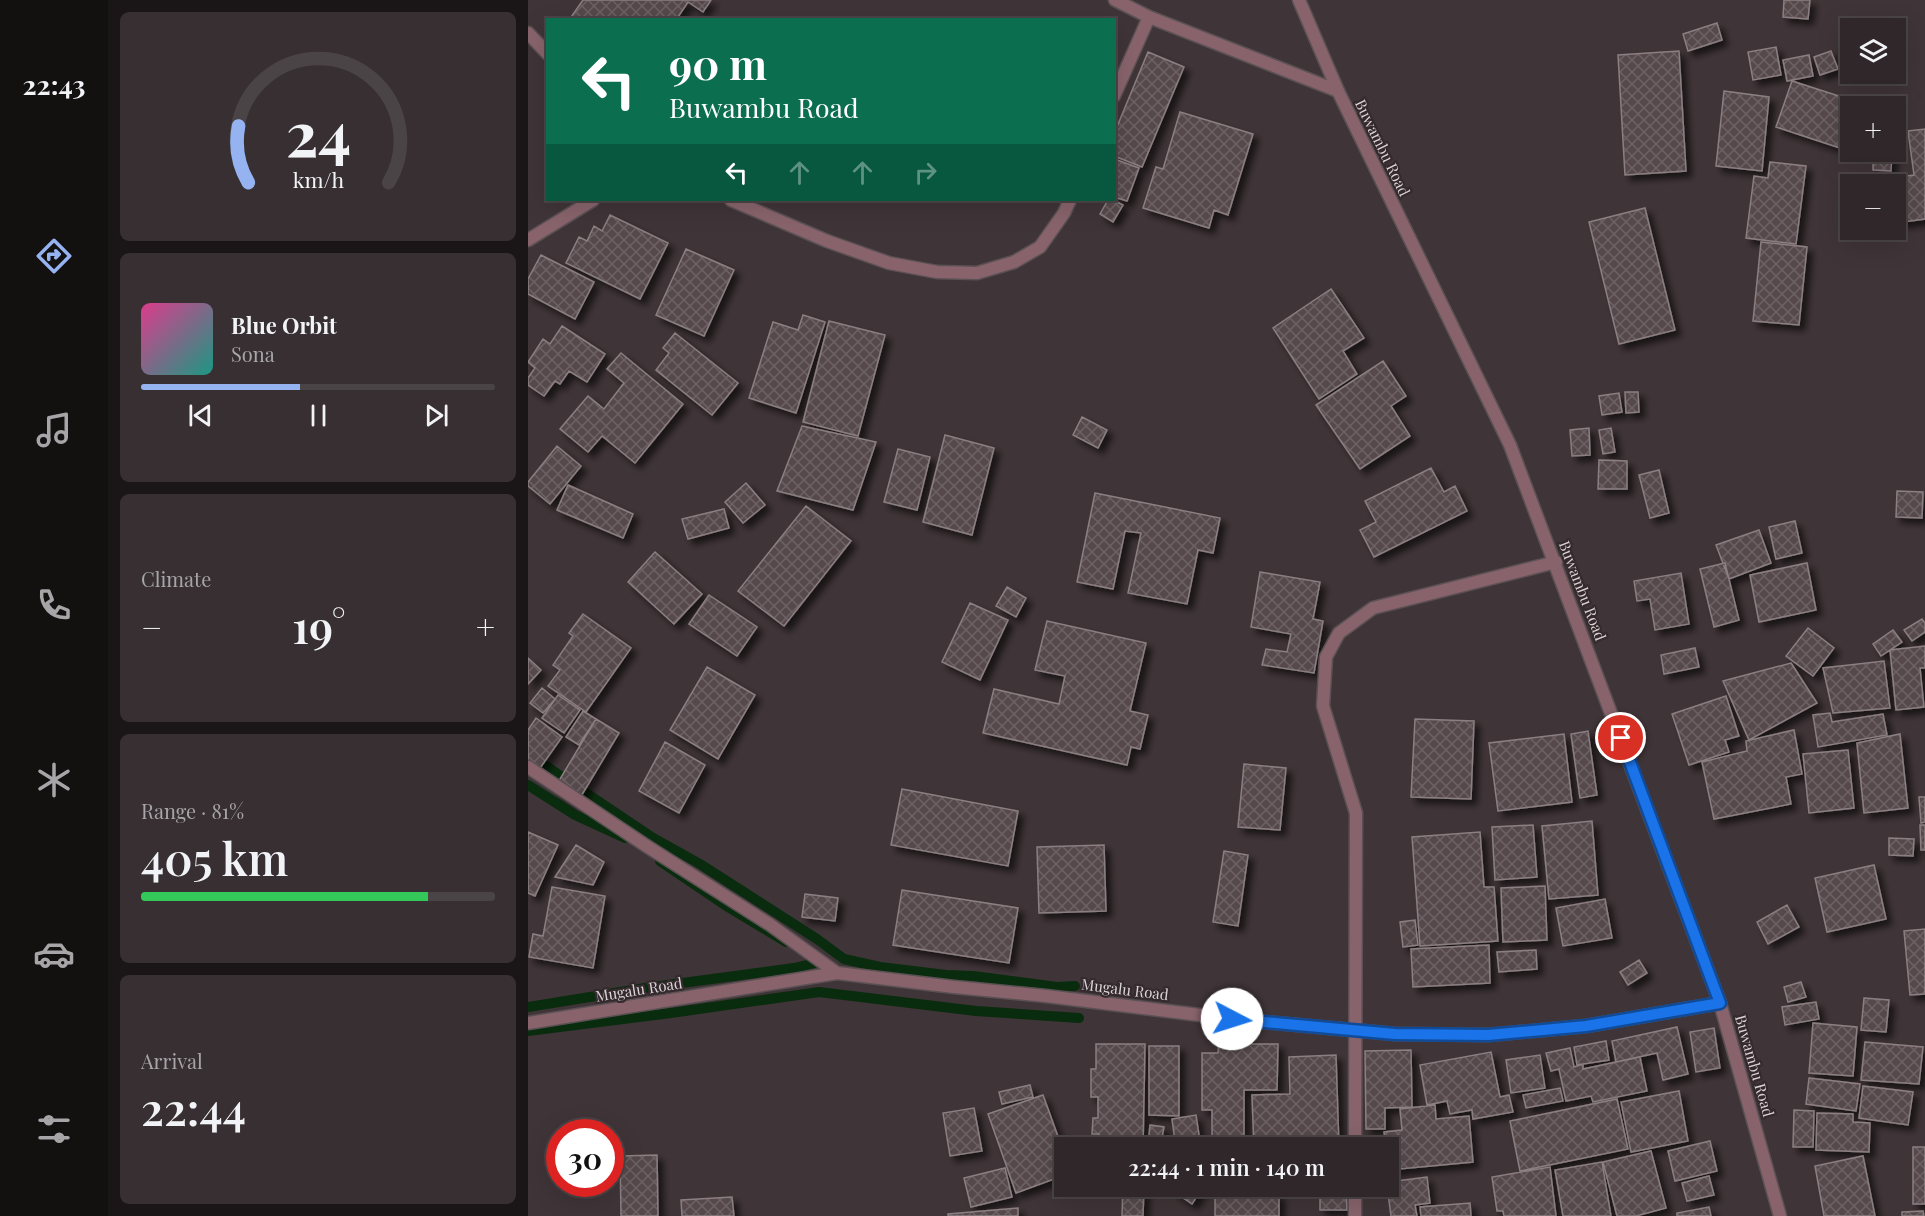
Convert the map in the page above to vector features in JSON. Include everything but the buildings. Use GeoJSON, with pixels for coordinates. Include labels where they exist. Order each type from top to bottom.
{"type":"FeatureCollection","features":[{"type":"Feature","properties":{"kind":"street"},"geometry":{"type":"LineString","coordinates":[[1115,0],[1149,17],[1338,91]]}},
{"type":"Feature","properties":{"kind":"street","name":"Buwambu Road"},"geometry":{"type":"LineString","coordinates":[[1299,0],[1338,91],[1510,445],[1556,562],[1720,1003],[1780,1216]]}},
{"type":"Feature","properties":{"kind":"street"},"geometry":{"type":"LineString","coordinates":[[1116,91],[1149,17]]}},
{"type":"Feature","properties":{"kind":"street"},"geometry":{"type":"LineString","coordinates":[[528,33],[546,52]]}},
{"type":"Feature","properties":{"kind":"street"},"geometry":{"type":"LineString","coordinates":[[528,240],[591,201]]}},
{"type":"Feature","properties":{"kind":"street"},"geometry":{"type":"LineString","coordinates":[[733,201],[827,241],[889,263],[937,272],[977,273],[1014,262],[1040,247],[1064,213],[1070,201]]}},
{"type":"Feature","properties":{"kind":"street"},"geometry":{"type":"LineString","coordinates":[[1355,1137],[1356,813],[1323,706],[1326,657],[1339,633],[1373,608],[1556,562]]}},
{"type":"Feature","properties":{"kind":"street"},"geometry":{"type":"LineString","coordinates":[[528,766],[648,847],[770,924],[837,973]]}},
{"type":"Feature","properties":{"kind":"street","name":"Mugalu Road"},"geometry":{"type":"LineString","coordinates":[[528,1023],[837,973],[1232,1019],[1395,1034],[1488,1035],[1586,1026],[1720,1003]]}},
{"type":"Feature","properties":{"kind":"street"},"geometry":{"type":"LineString","coordinates":[[1355,1197],[1355,1216]]}},
{"type":"Feature","properties":{"kind":"waterway"},"geometry":{"type":"LineString","coordinates":[[528,754],[650,836],[700,864],[817,939],[844,959],[880,967],[946,975],[973,976],[1057,987],[1075,986]]}},
{"type":"Feature","properties":{"kind":"waterway"},"geometry":{"type":"LineString","coordinates":[[528,785],[575,815],[625,838]]}},
{"type":"Feature","properties":{"kind":"waterway"},"geometry":{"type":"LineString","coordinates":[[660,861],[728,907],[786,942]]}},
{"type":"Feature","properties":{"kind":"waterway"},"geometry":{"type":"LineString","coordinates":[[528,1007],[815,963]]}},
{"type":"Feature","properties":{"kind":"waterway"},"geometry":{"type":"LineString","coordinates":[[528,1031],[819,992],[976,1011],[1079,1018]]}},
{"type":"Feature","properties":{"kind":"route"},"geometry":{"type":"LineString","coordinates":[[1232,1019],[1395,1034],[1488,1035],[1586,1026],[1720,1003],[1621,738]]}}]}
